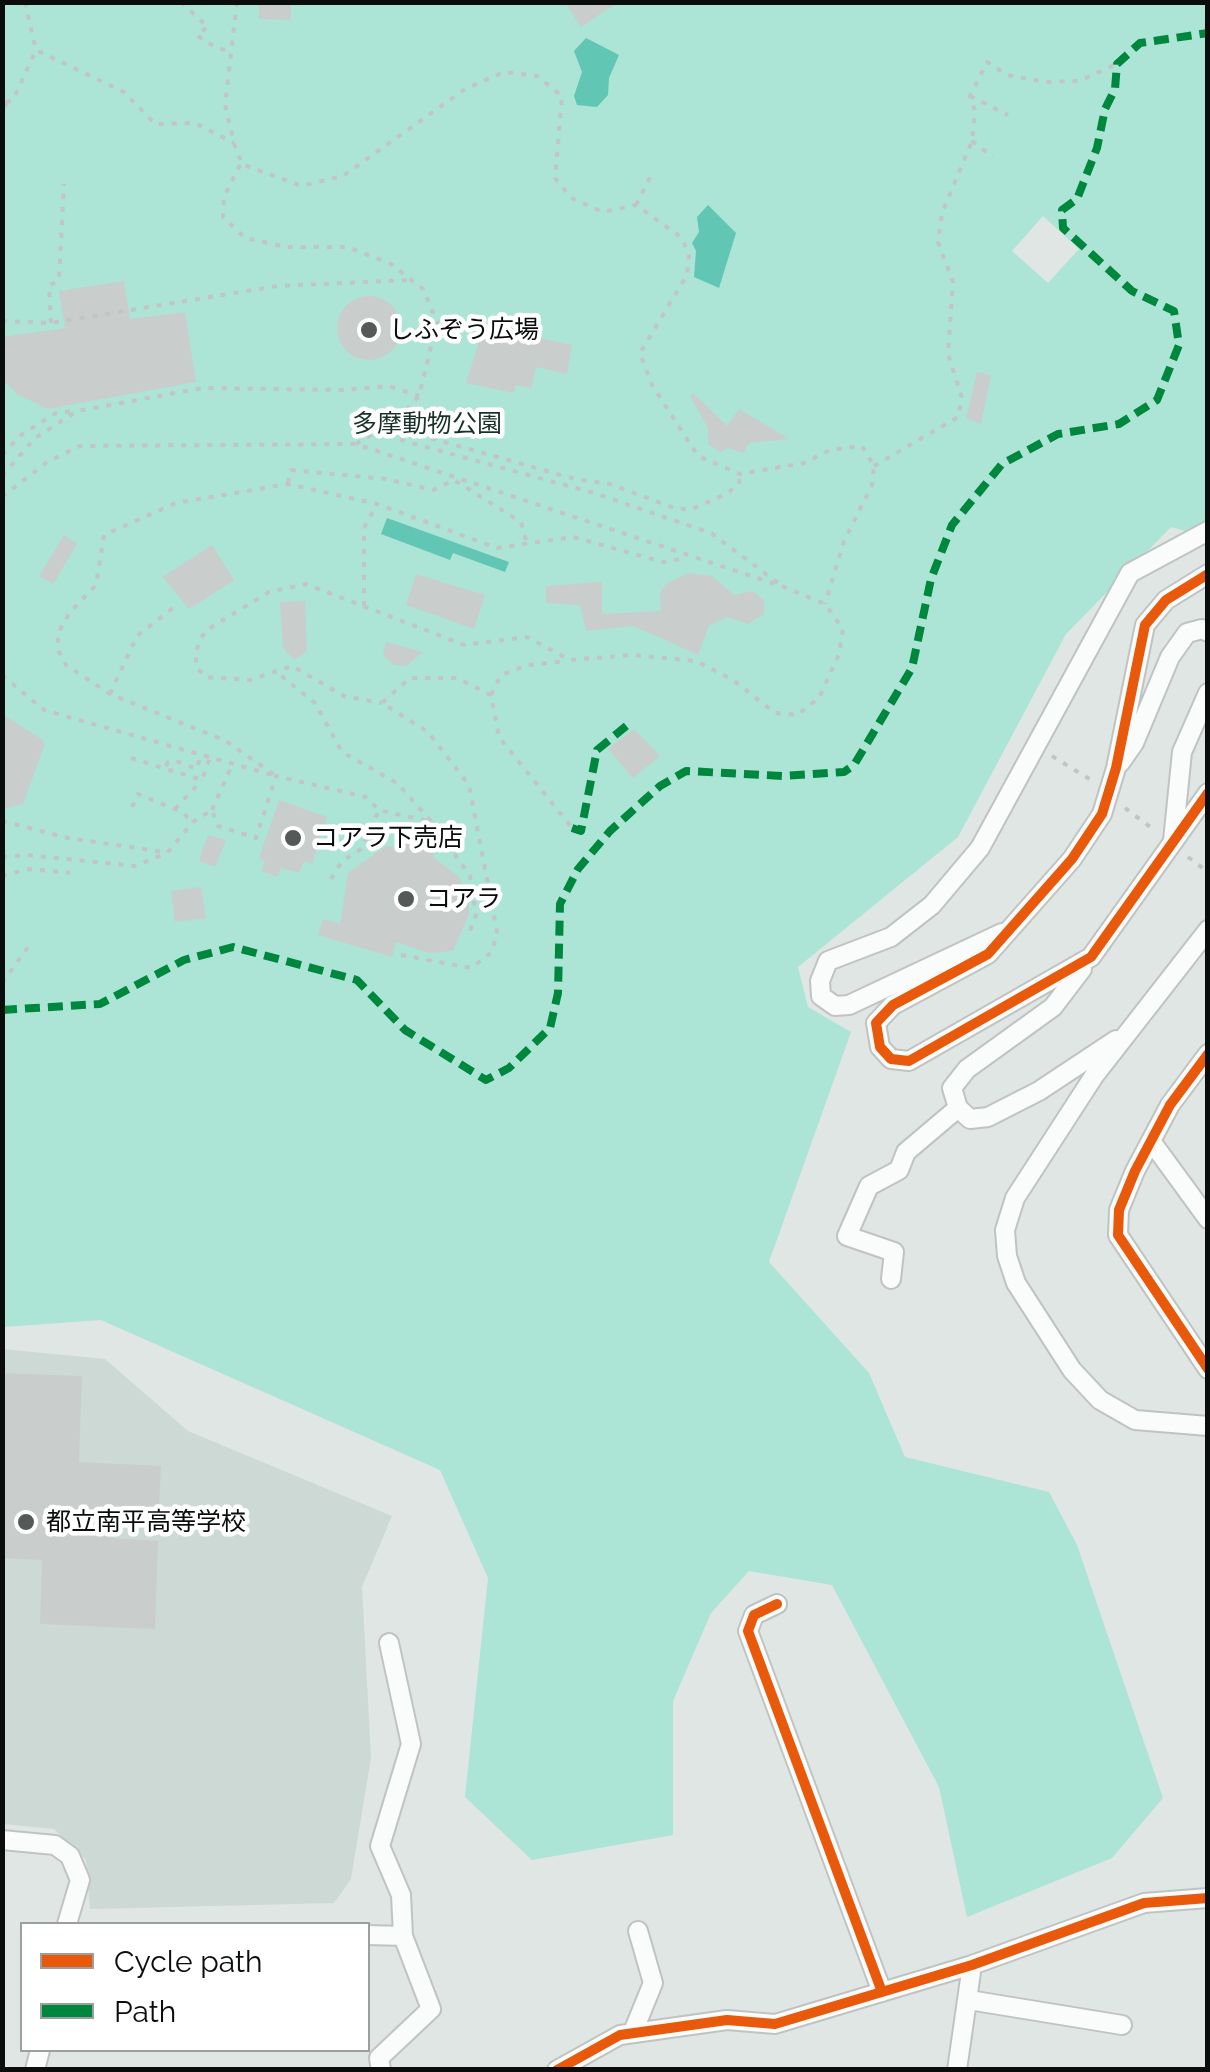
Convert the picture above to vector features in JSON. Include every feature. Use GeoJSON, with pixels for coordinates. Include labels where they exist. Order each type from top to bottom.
{"type":"FeatureCollection","features":[{"type":"Feature","properties":{"kind":"street"},"geometry":{"type":"LineString","coordinates":[[1012,929],[849,1006],[835,1006],[821,996],[820,981],[828,961],[891,938],[932,906],[980,848],[1130,573],[1208,531]]}},
{"type":"Feature","properties":{"kind":"street"},"geometry":{"type":"LineString","coordinates":[[1091,957],[910,1062],[891,1060],[880,1047],[876,1023],[893,1005],[988,954],[1072,859],[1102,814],[1116,768],[1144,625],[1166,600],[1208,574]]}},
{"type":"Feature","properties":{"kind":"street"},"geometry":{"type":"LineString","coordinates":[[1116,768],[1134,743],[1170,657],[1187,633],[1202,629],[1208,632]]}},
{"type":"Feature","properties":{"kind":"street"},"geometry":{"type":"LineString","coordinates":[[1172,845],[1182,752],[1208,693]]}},
{"type":"Feature","properties":{"kind":"street"},"geometry":{"type":"LineString","coordinates":[[1129,1031],[1039,1091],[988,1116],[970,1119],[958,1108],[952,1088],[967,1068],[1053,1007],[1208,793]]}},
{"type":"Feature","properties":{"kind":"street"},"geometry":{"type":"LineString","coordinates":[[1208,930],[1129,1031],[1014,1198],[1005,1230],[1007,1256],[1016,1283],[1072,1370],[1100,1400],[1135,1420],[1208,1426]]}},
{"type":"Feature","properties":{"kind":"street"},"geometry":{"type":"LineString","coordinates":[[1208,1054],[1151,1141],[1119,1210],[1118,1235],[1208,1368]]}},
{"type":"Feature","properties":{"kind":"street"},"geometry":{"type":"LineString","coordinates":[[890,1280],[894,1252],[847,1236],[869,1186],[899,1170],[906,1152],[958,1108]]}},
{"type":"Feature","properties":{"kind":"street"},"geometry":{"type":"LineString","coordinates":[[1151,1141],[1208,1219]]}},
{"type":"Feature","properties":{"kind":"street"},"geometry":{"type":"LineString","coordinates":[[777,1604],[754,1615],[748,1631],[882,1992]]}},
{"type":"Feature","properties":{"kind":"street"},"geometry":{"type":"LineString","coordinates":[[382,2070],[379,2058],[431,2009],[403,1936],[401,1895],[380,1846],[412,1744],[389,1643]]}},
{"type":"Feature","properties":{"kind":"street"},"geometry":{"type":"LineString","coordinates":[[2,1840],[54,1845],[70,1856],[80,1880],[69,1922]]}},
{"type":"Feature","properties":{"kind":"street"},"geometry":{"type":"LineString","coordinates":[[558,2070],[620,2035],[727,2020],[776,2024],[972,1965],[1144,1903],[1208,1898]]}},
{"type":"Feature","properties":{"kind":"street"},"geometry":{"type":"LineString","coordinates":[[633,2032],[653,1983],[638,1931]]}},
{"type":"Feature","properties":{"kind":"street"},"geometry":{"type":"LineString","coordinates":[[370,1935],[403,1936]]}},
{"type":"Feature","properties":{"kind":"street"},"geometry":{"type":"LineString","coordinates":[[957,2070],[972,1965]]}},
{"type":"Feature","properties":{"kind":"street"},"geometry":{"type":"LineString","coordinates":[[969,2000],[1122,2025]]}},
{"type":"Feature","properties":{"kind":"path"},"geometry":{"type":"LineString","coordinates":[[6,102],[13,100],[36,50],[25,2]]}},
{"type":"Feature","properties":{"kind":"path"},"geometry":{"type":"LineString","coordinates":[[182,2],[208,27],[197,34],[202,41],[229,52]]}},
{"type":"Feature","properties":{"kind":"path"},"geometry":{"type":"LineString","coordinates":[[238,2],[225,105],[234,143],[242,164],[301,186],[318,186],[343,176],[464,90],[504,72],[537,76],[562,96],[555,178],[571,198],[603,212],[636,205],[682,238],[688,254],[687,274],[640,353],[652,385],[698,456],[740,474],[804,462],[830,450],[862,446],[874,466],[872,485],[844,541],[824,604]]}},
{"type":"Feature","properties":{"kind":"path"},"geometry":{"type":"LineString","coordinates":[[36,50],[124,92],[155,124],[195,122],[234,143]]}},
{"type":"Feature","properties":{"kind":"path"},"geometry":{"type":"LineString","coordinates":[[874,466],[958,418],[962,398],[948,354],[953,282],[938,242],[942,214],[972,141],[975,111],[970,96],[987,62],[1007,75],[1046,82],[1079,80],[1117,64]]}},
{"type":"Feature","properties":{"kind":"path"},"geometry":{"type":"LineString","coordinates":[[2,90],[6,102],[2,120]]}},
{"type":"Feature","properties":{"kind":"path"},"geometry":{"type":"LineString","coordinates":[[970,96],[1008,114]]}},
{"type":"Feature","properties":{"kind":"path"},"geometry":{"type":"LineString","coordinates":[[972,141],[993,157]]}},
{"type":"Feature","properties":{"kind":"path"},"geometry":{"type":"LineString","coordinates":[[242,164],[228,186],[223,217],[246,238],[287,247],[348,246],[391,264],[422,288],[437,322],[419,396],[398,419],[356,444]]}},
{"type":"Feature","properties":{"kind":"path"},"geometry":{"type":"LineString","coordinates":[[636,205],[653,171]]}},
{"type":"Feature","properties":{"kind":"path"},"geometry":{"type":"LineString","coordinates":[[51,323],[49,286],[58,280],[64,184]]}},
{"type":"Feature","properties":{"kind":"path"},"geometry":{"type":"LineString","coordinates":[[2,321],[51,323],[277,286],[410,280]]}},
{"type":"Feature","properties":{"kind":"path"},"geometry":{"type":"LineString","coordinates":[[2,454],[21,435],[56,414],[202,388],[342,390],[389,386],[419,396]]}},
{"type":"Feature","properties":{"kind":"path"},"geometry":{"type":"LineString","coordinates":[[2,476],[35,438],[77,411]]}},
{"type":"Feature","properties":{"kind":"path"},"geometry":{"type":"LineString","coordinates":[[398,419],[402,430],[575,479],[610,484],[677,509],[692,508],[726,494],[739,484],[740,474]]}},
{"type":"Feature","properties":{"kind":"path"},"geometry":{"type":"LineString","coordinates":[[375,433],[594,493],[712,533],[784,587]]}},
{"type":"Feature","properties":{"kind":"path"},"geometry":{"type":"LineString","coordinates":[[3,493],[47,462],[80,446],[356,444],[454,480],[494,487],[824,604],[842,629],[839,654],[819,698],[797,715],[775,713],[733,680],[696,661],[632,656],[570,660],[528,664],[500,676],[490,695],[499,737],[572,828]]}},
{"type":"Feature","properties":{"kind":"path"},"geometry":{"type":"LineString","coordinates":[[288,484],[291,470],[386,478],[433,490],[454,480]]}},
{"type":"Feature","properties":{"kind":"path"},"geometry":{"type":"LineString","coordinates":[[454,480],[521,522],[528,547]]}},
{"type":"Feature","properties":{"kind":"path"},"geometry":{"type":"LineString","coordinates":[[276,776],[226,741],[110,694],[66,666],[58,650],[58,633],[70,612],[96,585],[104,535],[176,503],[288,484],[377,504],[497,548],[528,547],[573,537],[663,562],[692,557]]}},
{"type":"Feature","properties":{"kind":"path"},"geometry":{"type":"LineString","coordinates":[[364,608],[364,528],[377,504]]}},
{"type":"Feature","properties":{"kind":"path"},"geometry":{"type":"LineString","coordinates":[[401,954],[470,968],[492,952],[497,932],[469,785],[428,732],[382,703],[344,696],[292,666],[250,680],[206,677],[196,666],[196,651],[205,631],[269,592],[306,584],[464,645],[527,636],[570,660]]}},
{"type":"Feature","properties":{"kind":"path"},"geometry":{"type":"LineString","coordinates":[[110,694],[137,636],[178,604]]}},
{"type":"Feature","properties":{"kind":"path"},"geometry":{"type":"LineString","coordinates":[[274,670],[315,703],[342,752],[398,783],[432,822],[470,876],[476,915],[468,936]]}},
{"type":"Feature","properties":{"kind":"path"},"geometry":{"type":"LineString","coordinates":[[2,675],[44,710],[276,776],[366,797],[378,810],[432,822]]}},
{"type":"Feature","properties":{"kind":"path"},"geometry":{"type":"LineString","coordinates":[[382,703],[410,678],[458,678],[490,695]]}},
{"type":"Feature","properties":{"kind":"path"},"geometry":{"type":"LineString","coordinates":[[166,768],[168,762],[198,769],[201,754]]}},
{"type":"Feature","properties":{"kind":"path"},"geometry":{"type":"LineString","coordinates":[[1051,755],[1102,788]]}},
{"type":"Feature","properties":{"kind":"path"},"geometry":{"type":"LineString","coordinates":[[175,809],[202,780],[210,757]]}},
{"type":"Feature","properties":{"kind":"path"},"geometry":{"type":"LineString","coordinates":[[131,758],[202,780]]}},
{"type":"Feature","properties":{"kind":"path"},"geometry":{"type":"LineString","coordinates":[[3,856],[135,866],[167,852],[193,822],[212,810],[233,764]]}},
{"type":"Feature","properties":{"kind":"path"},"geometry":{"type":"LineString","coordinates":[[212,810],[218,826],[256,838],[276,776]]}},
{"type":"Feature","properties":{"kind":"path"},"geometry":{"type":"LineString","coordinates":[[132,807],[138,794],[175,809],[193,822]]}},
{"type":"Feature","properties":{"kind":"path"},"geometry":{"type":"LineString","coordinates":[[1121,806],[1208,872]]}},
{"type":"Feature","properties":{"kind":"path"},"geometry":{"type":"LineString","coordinates":[[331,879],[342,861],[361,849],[378,810]]}},
{"type":"Feature","properties":{"kind":"path"},"geometry":{"type":"LineString","coordinates":[[2,821],[123,848],[167,852]]}},
{"type":"Feature","properties":{"kind":"path"},"geometry":{"type":"LineString","coordinates":[[2,876],[30,869],[70,873]]}},
{"type":"Feature","properties":{"kind":"path"},"geometry":{"type":"LineString","coordinates":[[2,907],[2,918]]}},
{"type":"Feature","properties":{"kind":"path"},"geometry":{"type":"LineString","coordinates":[[2,984],[9,980],[31,943]]}},
{"type":"Feature","properties":{"kind":"shaded area"},"geometry":{"type":"Polygon","coordinates":[[[586,38],[619,55],[609,78],[608,95],[597,107],[577,105],[574,96],[582,72],[574,51],[586,38]]]}},
{"type":"Feature","properties":{"kind":"shaded area"},"geometry":{"type":"Polygon","coordinates":[[[708,205],[736,233],[719,288],[694,277],[696,251],[692,243],[699,232],[697,217],[708,205]]]}},
{"type":"Feature","properties":{"kind":"shaded area"},"geometry":{"type":"Polygon","coordinates":[[[387,518],[509,562],[505,572],[453,553],[450,560],[381,534],[387,518]]]}},
{"type":"Feature","properties":{"kind":"shaded area"},"geometry":{"type":"Polygon","coordinates":[[[3,1349],[105,1359],[188,1431],[392,1516],[362,1587],[371,1758],[351,1879],[334,1903],[90,1909],[86,1860],[54,1829],[3,1824],[3,1349]]]}},
{"type":"Feature","properties":{"kind":"green space","name":"多摩動物公園"},"geometry":{"type":"Polygon","coordinates":[[[3,3],[1207,3],[1207,537],[1171,527],[1066,634],[958,837],[798,967],[808,1007],[851,1032],[769,1262],[869,1373],[905,1457],[1049,1492],[1077,1545],[1163,1798],[1112,1858],[967,1917],[939,1787],[832,1585],[749,1571],[711,1613],[673,1701],[673,1835],[532,1860],[465,1797],[488,1578],[440,1470],[101,1320],[3,1327],[3,3]],[[1043,216],[1012,251],[1048,283],[1079,249],[1043,216]]]}},
{"type":"Feature","properties":{"kind":"building"},"geometry":{"type":"Polygon","coordinates":[[[259,2],[291,2],[291,20],[259,19],[259,2]]]}},
{"type":"Feature","properties":{"kind":"building"},"geometry":{"type":"Polygon","coordinates":[[[565,2],[618,2],[581,27],[565,2]]]}},
{"type":"Feature","properties":{"kind":"building"},"geometry":{"type":"Polygon","coordinates":[[[124,281],[130,319],[185,312],[196,382],[47,409],[17,394],[2,379],[2,337],[65,328],[59,291],[124,281]]]}},
{"type":"Feature","properties":{"kind":"building","name":"しふぞう広場"},"geometry":{"type":"Polygon","coordinates":[[[369,296],[391,306],[401,328],[391,350],[369,360],[347,350],[337,328],[347,306],[369,296]]]}},
{"type":"Feature","properties":{"kind":"building"},"geometry":{"type":"Polygon","coordinates":[[[484,326],[572,345],[567,374],[536,367],[531,388],[516,385],[514,393],[466,383],[484,326]]]}},
{"type":"Feature","properties":{"kind":"building"},"geometry":{"type":"Polygon","coordinates":[[[977,372],[991,375],[981,424],[966,418],[977,372]]]}},
{"type":"Feature","properties":{"kind":"building"},"geometry":{"type":"Polygon","coordinates":[[[693,393],[727,426],[739,409],[789,439],[749,443],[743,453],[728,448],[720,452],[708,444],[708,428],[690,396],[693,393]]]}},
{"type":"Feature","properties":{"kind":"building"},"geometry":{"type":"Polygon","coordinates":[[[64,535],[77,544],[53,584],[39,576],[64,535]]]}},
{"type":"Feature","properties":{"kind":"building"},"geometry":{"type":"Polygon","coordinates":[[[212,545],[234,580],[189,609],[163,577],[212,545]]]}},
{"type":"Feature","properties":{"kind":"building"},"geometry":{"type":"Polygon","coordinates":[[[688,573],[712,576],[734,595],[753,591],[764,600],[764,614],[748,624],[727,617],[709,626],[698,655],[634,626],[586,631],[580,605],[546,603],[546,586],[602,582],[602,614],[661,611],[660,593],[666,584],[688,573]]]}},
{"type":"Feature","properties":{"kind":"building"},"geometry":{"type":"Polygon","coordinates":[[[416,574],[485,595],[474,629],[406,605],[416,574]]]}},
{"type":"Feature","properties":{"kind":"building"},"geometry":{"type":"Polygon","coordinates":[[[305,601],[307,651],[294,660],[283,648],[280,602],[305,601]]]}},
{"type":"Feature","properties":{"kind":"building"},"geometry":{"type":"Polygon","coordinates":[[[386,642],[423,652],[406,666],[394,665],[383,655],[386,642]]]}},
{"type":"Feature","properties":{"kind":"building"},"geometry":{"type":"Polygon","coordinates":[[[2,714],[43,740],[44,746],[23,804],[2,809],[2,714]]]}},
{"type":"Feature","properties":{"kind":"building"},"geometry":{"type":"Polygon","coordinates":[[[634,729],[660,756],[633,778],[608,749],[634,729]]]}},
{"type":"Feature","properties":{"kind":"building","name":"コアラ下売店"},"geometry":{"type":"Polygon","coordinates":[[[279,800],[327,817],[312,864],[304,861],[299,873],[281,868],[277,877],[261,871],[265,861],[259,858],[279,800]]]}},
{"type":"Feature","properties":{"kind":"building","name":"コアラ"},"geometry":{"type":"Polygon","coordinates":[[[424,833],[434,843],[433,857],[459,877],[468,894],[469,914],[453,951],[429,953],[396,942],[392,957],[318,935],[323,919],[340,924],[348,873],[386,846],[403,848],[410,836],[424,833]]]}},
{"type":"Feature","properties":{"kind":"building"},"geometry":{"type":"Polygon","coordinates":[[[208,835],[226,840],[215,867],[199,861],[208,835]]]}},
{"type":"Feature","properties":{"kind":"building"},"geometry":{"type":"Polygon","coordinates":[[[201,887],[206,918],[175,922],[171,891],[201,887]]]}},
{"type":"Feature","properties":{"kind":"building"},"geometry":{"type":"Polygon","coordinates":[[[2,1373],[82,1376],[79,1462],[161,1466],[159,1509],[111,1506],[110,1538],[158,1541],[155,1629],[40,1624],[42,1560],[2,1558],[2,1373]]]}},
{"type":"Feature","properties":{"kind":"marked path"},"geometry":{"type":"LineString","coordinates":[[2,1010],[100,1004],[184,960],[233,947],[357,980],[405,1030],[486,1080],[509,1068],[550,1028],[558,993],[560,904],[578,869],[610,831],[660,786],[686,771],[784,776],[844,772],[854,765],[912,668],[931,579],[952,525],[1002,464],[1058,434],[1119,424],[1157,400],[1179,345],[1174,311],[1132,291],[1063,228],[1062,210],[1077,199],[1097,148],[1105,109],[1115,89],[1117,64],[1140,43],[1208,33]]}},
{"type":"Feature","properties":{"kind":"marked path"},"geometry":{"type":"LineString","coordinates":[[572,828],[581,831],[597,750],[630,723]]}},
{"type":"Feature","properties":{"kind":"cycle path"},"geometry":{"type":"LineString","coordinates":[[1208,574],[1166,600],[1145,625],[1116,768],[1102,814],[1072,859],[988,954],[893,1005],[876,1023],[880,1047],[891,1059],[909,1061],[1091,957],[1208,793]]}},
{"type":"Feature","properties":{"kind":"cycle path"},"geometry":{"type":"LineString","coordinates":[[1208,1054],[1170,1105],[1135,1171],[1119,1210],[1118,1235],[1208,1369]]}},
{"type":"Feature","properties":{"kind":"cycle path"},"geometry":{"type":"LineString","coordinates":[[777,1604],[754,1615],[748,1631],[882,1992]]}},
{"type":"Feature","properties":{"kind":"cycle path"},"geometry":{"type":"LineString","coordinates":[[557,2070],[620,2035],[727,2020],[775,2024],[972,1965],[1144,1903],[1208,1898]]}},
{"type":"Feature","properties":{"kind":"place","name":"しふぞう広場"},"geometry":{"type":"Point","coordinates":[369,330]}},
{"type":"Feature","properties":{"kind":"place","name":"コアラ下売店"},"geometry":{"type":"Point","coordinates":[293,838]}},
{"type":"Feature","properties":{"kind":"place","name":"コアラ"},"geometry":{"type":"Point","coordinates":[406,899]}},
{"type":"Feature","properties":{"kind":"place","name":"都立南平高等学校"},"geometry":{"type":"Point","coordinates":[26,1522]}}]}
